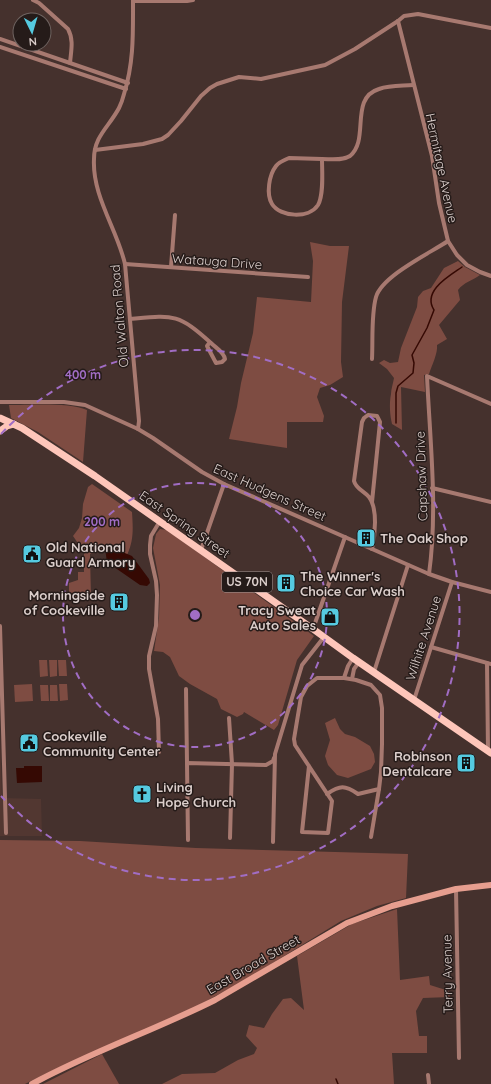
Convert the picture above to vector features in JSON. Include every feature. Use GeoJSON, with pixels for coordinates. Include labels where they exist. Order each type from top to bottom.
{"type":"FeatureCollection","features":[{"type":"Feature","properties":{"kind":"main road","name":"East Spring Street"},"geometry":{"type":"LineString","coordinates":[[0,418],[22,428],[95,476],[313,628],[356,660],[490,752]]}},
{"type":"Feature","properties":{"kind":"main road"},"geometry":{"type":"LineString","coordinates":[[0,431],[6,426],[14,424]]}},
{"type":"Feature","properties":{"kind":"street"},"geometry":{"type":"LineString","coordinates":[[32,0],[38,2],[68,29],[72,40],[70,63]]}},
{"type":"Feature","properties":{"kind":"street"},"geometry":{"type":"LineString","coordinates":[[133,0],[193,0]]}},
{"type":"Feature","properties":{"kind":"street","name":"Old Walton Road"},"geometry":{"type":"LineString","coordinates":[[133,0],[133,52],[128,82],[120,108],[98,139],[94,159],[97,184],[102,203],[122,251],[125,264],[139,421],[138,429]]}},
{"type":"Feature","properties":{"kind":"street"},"geometry":{"type":"LineString","coordinates":[[95,150],[143,144],[162,139],[168,136],[201,96],[217,84],[239,77],[261,79],[325,65],[355,49],[404,16],[418,14],[491,28]]}},
{"type":"Feature","properties":{"kind":"street","name":"Hermitage Avenue"},"geometry":{"type":"LineString","coordinates":[[398,21],[432,156],[439,203],[448,241],[457,256],[467,265],[491,276]]}},
{"type":"Feature","properties":{"kind":"street"},"geometry":{"type":"LineString","coordinates":[[0,39],[128,82]]}},
{"type":"Feature","properties":{"kind":"street"},"geometry":{"type":"LineString","coordinates":[[0,47],[126,89]]}},
{"type":"Feature","properties":{"kind":"street"},"geometry":{"type":"LineString","coordinates":[[322,160],[321,190],[318,206],[304,214],[296,215],[279,211],[272,204],[269,196],[271,175],[276,165],[289,158],[322,160],[342,159],[350,156],[355,150],[358,142],[363,104],[372,93],[379,89],[413,85]]}},
{"type":"Feature","properties":{"kind":"street"},"geometry":{"type":"LineString","coordinates":[[171,268],[175,215]]}},
{"type":"Feature","properties":{"kind":"street"},"geometry":{"type":"LineString","coordinates":[[372,359],[374,307],[376,296],[380,288],[397,273],[448,241]]}},
{"type":"Feature","properties":{"kind":"street","name":"Watauga Drive"},"geometry":{"type":"LineString","coordinates":[[125,264],[308,277]]}},
{"type":"Feature","properties":{"kind":"street"},"geometry":{"type":"LineString","coordinates":[[130,319],[162,316],[174,317],[185,322],[210,342],[224,355],[225,359],[222,362],[216,363],[208,350],[207,346],[210,342]]}},
{"type":"Feature","properties":{"kind":"street","name":"Capshaw Drive"},"geometry":{"type":"LineString","coordinates":[[429,574],[432,554],[432,488],[427,376],[491,404]]}},
{"type":"Feature","properties":{"kind":"street","name":"East Hudgens Street"},"geometry":{"type":"LineString","coordinates":[[0,402],[64,402],[85,405],[138,429],[202,472],[224,484],[429,574],[452,582],[491,592]]}},
{"type":"Feature","properties":{"kind":"street"},"geometry":{"type":"LineString","coordinates":[[372,502],[365,493],[357,488],[354,481],[362,422],[364,418],[372,415],[376,416],[380,422],[372,502],[375,529],[372,549]]}},
{"type":"Feature","properties":{"kind":"street"},"geometry":{"type":"LineString","coordinates":[[201,550],[224,484]]}},
{"type":"Feature","properties":{"kind":"street"},"geometry":{"type":"LineString","coordinates":[[432,488],[491,502]]}},
{"type":"Feature","properties":{"kind":"street"},"geometry":{"type":"LineString","coordinates":[[159,752],[158,719],[149,669],[149,656],[156,626],[157,595],[156,581],[150,554],[150,545],[151,536],[160,521]]}},
{"type":"Feature","properties":{"kind":"street"},"geometry":{"type":"LineString","coordinates":[[313,628],[345,538]]}},
{"type":"Feature","properties":{"kind":"street"},"geometry":{"type":"LineString","coordinates":[[374,672],[408,564]]}},
{"type":"Feature","properties":{"kind":"street","name":"Wilhite Avenue"},"geometry":{"type":"LineString","coordinates":[[414,700],[452,582]]}},
{"type":"Feature","properties":{"kind":"street"},"geometry":{"type":"LineString","coordinates":[[0,626],[6,832]]}},
{"type":"Feature","properties":{"kind":"street"},"geometry":{"type":"LineString","coordinates":[[187,763],[266,765],[273,761],[302,665],[324,637]]}},
{"type":"Feature","properties":{"kind":"street"},"geometry":{"type":"LineString","coordinates":[[431,647],[489,663],[490,752]]}},
{"type":"Feature","properties":{"kind":"street"},"geometry":{"type":"LineString","coordinates":[[344,678],[348,666],[356,660]]}},
{"type":"Feature","properties":{"kind":"street"},"geometry":{"type":"LineString","coordinates":[[352,679],[356,660]]}},
{"type":"Feature","properties":{"kind":"street"},"geometry":{"type":"LineString","coordinates":[[309,766],[302,832],[328,833],[332,801],[295,744],[294,732],[301,697],[307,686],[317,678],[352,679],[371,685],[380,695],[382,708],[382,744],[379,789],[371,837]]}},
{"type":"Feature","properties":{"kind":"street"},"geometry":{"type":"LineString","coordinates":[[186,689],[188,840]]}},
{"type":"Feature","properties":{"kind":"street"},"geometry":{"type":"LineString","coordinates":[[229,718],[232,764],[230,838]]}},
{"type":"Feature","properties":{"kind":"street"},"geometry":{"type":"LineString","coordinates":[[273,842],[276,754]]}},
{"type":"Feature","properties":{"kind":"street"},"geometry":{"type":"LineString","coordinates":[[327,794],[339,787],[351,789],[358,794],[379,789]]}},
{"type":"Feature","properties":{"kind":"street","name":"East Broad Street"},"geometry":{"type":"LineString","coordinates":[[32,1084],[59,1069],[215,1000],[347,923],[392,906],[456,889],[491,885]]}},
{"type":"Feature","properties":{"kind":"street","name":"Terry Avenue"},"geometry":{"type":"LineString","coordinates":[[456,889],[459,1058]]}},
{"type":"Feature","properties":{"kind":"street"},"geometry":{"type":"LineString","coordinates":[[428,1076],[428,1084]]}},
{"type":"Feature","properties":{"kind":"shaded area"},"geometry":{"type":"Polygon","coordinates":[[[310,242],[330,246],[349,246],[342,302],[341,362],[343,377],[330,385],[320,388],[317,397],[324,416],[323,422],[287,422],[287,448],[229,439],[253,333],[257,297],[311,302],[313,261],[310,242]]]}},
{"type":"Feature","properties":{"kind":"shaded area"},"geometry":{"type":"Polygon","coordinates":[[[458,261],[465,267],[480,275],[460,287],[458,290],[460,300],[439,325],[447,339],[437,345],[436,355],[429,374],[424,375],[425,392],[401,387],[402,430],[392,424],[390,402],[394,378],[387,369],[379,363],[384,360],[390,363],[398,362],[401,348],[417,307],[418,297],[423,291],[431,288],[444,268],[458,261]]]}},
{"type":"Feature","properties":{"kind":"shaded area"},"geometry":{"type":"Polygon","coordinates":[[[9,405],[60,405],[79,407],[87,410],[83,462],[38,432],[11,418],[9,405]]]}},
{"type":"Feature","properties":{"kind":"shaded area"},"geometry":{"type":"Polygon","coordinates":[[[92,484],[132,512],[133,529],[131,544],[127,555],[108,546],[105,547],[105,550],[90,554],[91,597],[69,597],[69,583],[78,580],[78,572],[84,572],[84,552],[73,536],[79,528],[82,518],[83,504],[88,487],[92,484]]]}},
{"type":"Feature","properties":{"kind":"shaded area"},"geometry":{"type":"Polygon","coordinates":[[[160,529],[167,530],[314,636],[297,660],[278,725],[274,730],[244,712],[237,717],[221,709],[217,699],[179,676],[170,657],[163,652],[154,651],[159,618],[160,585],[153,548],[156,534],[160,529]]]}},
{"type":"Feature","properties":{"kind":"shaded area"},"geometry":{"type":"Polygon","coordinates":[[[108,546],[132,556],[149,579],[150,583],[147,586],[140,585],[107,563],[105,547],[108,546]]]}},
{"type":"Feature","properties":{"kind":"shaded area"},"geometry":{"type":"Polygon","coordinates":[[[39,660],[47,660],[48,676],[40,677],[39,660]]]}},
{"type":"Feature","properties":{"kind":"shaded area"},"geometry":{"type":"Polygon","coordinates":[[[49,660],[57,660],[57,676],[50,677],[49,660]]]}},
{"type":"Feature","properties":{"kind":"shaded area"},"geometry":{"type":"Polygon","coordinates":[[[58,660],[66,660],[67,676],[59,676],[58,660]]]}},
{"type":"Feature","properties":{"kind":"shaded area"},"geometry":{"type":"Polygon","coordinates":[[[32,684],[33,701],[15,702],[14,685],[32,684]]]}},
{"type":"Feature","properties":{"kind":"shaded area"},"geometry":{"type":"Polygon","coordinates":[[[59,684],[67,684],[68,700],[60,701],[59,684]]]}},
{"type":"Feature","properties":{"kind":"shaded area"},"geometry":{"type":"Polygon","coordinates":[[[40,685],[48,685],[49,701],[41,701],[40,685]]]}},
{"type":"Feature","properties":{"kind":"shaded area"},"geometry":{"type":"Polygon","coordinates":[[[50,685],[57,685],[58,701],[50,701],[50,685]]]}},
{"type":"Feature","properties":{"kind":"shaded area"},"geometry":{"type":"Polygon","coordinates":[[[335,718],[340,729],[345,734],[355,737],[370,746],[374,754],[375,762],[371,769],[348,778],[337,775],[328,765],[325,756],[330,740],[325,723],[335,718]]]}},
{"type":"Feature","properties":{"kind":"shaded area"},"geometry":{"type":"Polygon","coordinates":[[[0,735],[2,798],[41,799],[42,836],[0,836],[0,735]]]}},
{"type":"Feature","properties":{"kind":"shaded area"},"geometry":{"type":"Polygon","coordinates":[[[24,766],[42,766],[42,782],[17,783],[16,768],[24,768],[24,766]]]}},
{"type":"Feature","properties":{"kind":"shaded area"},"geometry":{"type":"Polygon","coordinates":[[[0,840],[80,841],[196,848],[408,854],[406,898],[377,906],[341,921],[240,983],[191,1009],[25,1084],[0,1084],[0,840]]]}},
{"type":"Feature","properties":{"kind":"shaded area"},"geometry":{"type":"Polygon","coordinates":[[[397,909],[400,980],[429,976],[430,985],[449,991],[450,997],[423,998],[416,1011],[419,1036],[427,1036],[427,1053],[392,1053],[394,1084],[162,1084],[182,1074],[215,1073],[238,1060],[254,1054],[257,1048],[246,1036],[249,1025],[264,1028],[283,999],[291,998],[304,1010],[297,956],[352,924],[397,909]]]}},
{"type":"Feature","properties":{"kind":"shaded area"},"geometry":{"type":"Polygon","coordinates":[[[102,1054],[119,1084],[43,1084],[102,1054]]]}},
{"type":"Feature","properties":{"kind":"waterway"},"geometry":{"type":"LineString","coordinates":[[396,423],[396,393],[398,386],[413,373],[414,363],[412,355],[427,328],[434,310],[431,303],[431,297],[434,290],[444,280],[462,267]]}},
{"type":"Feature","properties":{"kind":"waterway"},"geometry":{"type":"LineString","coordinates":[[336,1079],[338,1084]]}},
{"type":"Feature","properties":{"kind":"place","name":"The Oak Shop"},"geometry":{"type":"Point","coordinates":[366,538]}},
{"type":"Feature","properties":{"kind":"place","name":"Old National Guard Armory"},"geometry":{"type":"Point","coordinates":[32,554]}},
{"type":"Feature","properties":{"kind":"place","name":"The Winner's Choice Car Wash"},"geometry":{"type":"Point","coordinates":[286,583]}},
{"type":"Feature","properties":{"kind":"place","name":"Morningside of Cookeville"},"geometry":{"type":"Point","coordinates":[119,602]}},
{"type":"Feature","properties":{"kind":"place","name":"Tracy Sweat Auto Sales"},"geometry":{"type":"Point","coordinates":[330,617]}},
{"type":"Feature","properties":{"kind":"place","name":"Cookeville Community Center"},"geometry":{"type":"Point","coordinates":[29,743]}},
{"type":"Feature","properties":{"kind":"place","name":"Robinson Dentalcare"},"geometry":{"type":"Point","coordinates":[466,763]}},
{"type":"Feature","properties":{"kind":"place","name":"Living Hope Church"},"geometry":{"type":"Point","coordinates":[142,794]}}]}
